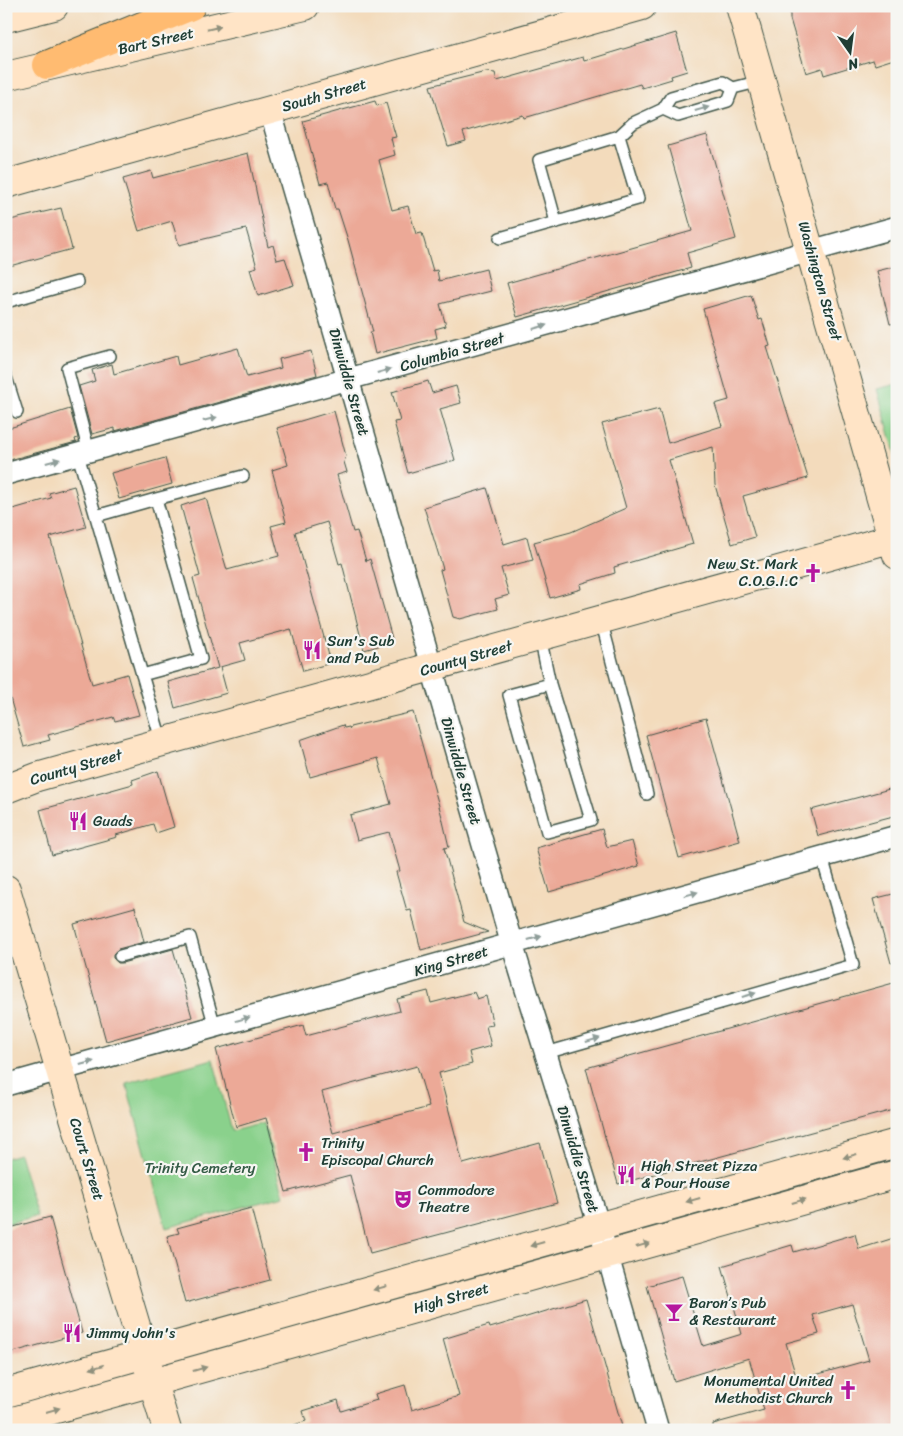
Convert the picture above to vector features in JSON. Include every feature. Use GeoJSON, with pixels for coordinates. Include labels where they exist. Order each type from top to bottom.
{"type":"FeatureCollection","features":[{"type":"Feature","properties":{"kind":"highway"},"geometry":{"type":"LineString","coordinates":[[47,65],[191,6]]}},
{"type":"Feature","properties":{"kind":"main road"},"geometry":{"type":"LineString","coordinates":[[6,18],[54,6]]}},
{"type":"Feature","properties":{"kind":"main road","name":"Bart Street"},"geometry":{"type":"LineString","coordinates":[[6,76],[305,6]]}},
{"type":"Feature","properties":{"kind":"main road","name":"South Street"},"geometry":{"type":"LineString","coordinates":[[6,184],[642,6]]}},
{"type":"Feature","properties":{"kind":"main road","name":"Washington Street"},"geometry":{"type":"LineString","coordinates":[[740,6],[895,544]]}},
{"type":"Feature","properties":{"kind":"main road","name":"County Street"},"geometry":{"type":"LineString","coordinates":[[6,789],[37,777],[601,620],[895,544]]}},
{"type":"Feature","properties":{"kind":"main road","name":"Court Street"},"geometry":{"type":"LineString","coordinates":[[6,889],[15,949],[60,1070],[166,1430]]}},
{"type":"Feature","properties":{"kind":"main road","name":"High Street"},"geometry":{"type":"LineString","coordinates":[[6,1392],[897,1143]]}},
{"type":"Feature","properties":{"kind":"main road","name":"High Street"},"geometry":{"type":"LineString","coordinates":[[6,1423],[897,1174]]}},
{"type":"Feature","properties":{"kind":"street","name":"Dinwiddie Street"},"geometry":{"type":"LineString","coordinates":[[270,110],[512,944],[600,1226],[658,1430]]}},
{"type":"Feature","properties":{"kind":"street","name":"Columbia Street"},"geometry":{"type":"LineString","coordinates":[[6,474],[349,381],[897,228]]}},
{"type":"Feature","properties":{"kind":"street","name":"King Street"},"geometry":{"type":"LineString","coordinates":[[6,1085],[897,836]]}},
{"type":"Feature","properties":{"kind":"lane"},"geometry":{"type":"LineString","coordinates":[[556,222],[539,160],[618,136],[633,123],[663,109],[671,97],[723,82],[733,88],[762,80]]}},
{"type":"Feature","properties":{"kind":"lane"},"geometry":{"type":"LineString","coordinates":[[663,109],[678,116],[728,101],[733,88]]}},
{"type":"Feature","properties":{"kind":"lane"},"geometry":{"type":"LineString","coordinates":[[500,238],[638,199],[618,136]]}},
{"type":"Feature","properties":{"kind":"lane"},"geometry":{"type":"LineString","coordinates":[[6,302],[77,282]]}},
{"type":"Feature","properties":{"kind":"lane"},"geometry":{"type":"LineString","coordinates":[[110,356],[67,368],[96,516],[162,742]]}},
{"type":"Feature","properties":{"kind":"lane"},"geometry":{"type":"LineString","coordinates":[[6,376],[17,412]]}},
{"type":"Feature","properties":{"kind":"lane"},"geometry":{"type":"LineString","coordinates":[[96,516],[243,476]]}},
{"type":"Feature","properties":{"kind":"lane"},"geometry":{"type":"LineString","coordinates":[[142,675],[201,659],[156,499]]}},
{"type":"Feature","properties":{"kind":"lane"},"geometry":{"type":"LineString","coordinates":[[601,620],[647,794]]}},
{"type":"Feature","properties":{"kind":"lane"},"geometry":{"type":"LineString","coordinates":[[540,638],[550,684],[591,820],[546,832],[508,695],[550,684]]}},
{"type":"Feature","properties":{"kind":"lane"},"geometry":{"type":"LineString","coordinates":[[546,1053],[853,965],[822,857]]}},
{"type":"Feature","properties":{"kind":"lane"},"geometry":{"type":"LineString","coordinates":[[120,956],[190,937],[214,1027]]}},
{"type":"Feature","properties":{"kind":"green space"},"geometry":{"type":"Polygon","coordinates":[[[897,384],[897,460],[877,389],[897,384]]]}},
{"type":"Feature","properties":{"kind":"green space","name":"Trinity Cemetery"},"geometry":{"type":"Polygon","coordinates":[[[213,1059],[232,1131],[264,1123],[284,1196],[166,1228],[126,1083],[213,1059]]]}},
{"type":"Feature","properties":{"kind":"green space"},"geometry":{"type":"Polygon","coordinates":[[[19,1154],[37,1216],[6,1224],[6,1158],[19,1154]]]}},
{"type":"Feature","properties":{"kind":"building"},"geometry":{"type":"Polygon","coordinates":[[[790,6],[897,6],[897,58],[875,65],[873,60],[824,75],[822,68],[806,73],[790,19],[790,6]]]}},
{"type":"Feature","properties":{"kind":"building"},"geometry":{"type":"Polygon","coordinates":[[[676,33],[687,71],[671,76],[672,79],[642,88],[640,84],[524,118],[523,115],[463,132],[466,141],[448,146],[430,86],[486,72],[495,73],[497,81],[583,57],[584,61],[676,33]]]}},
{"type":"Feature","properties":{"kind":"building"},"geometry":{"type":"Polygon","coordinates":[[[375,101],[377,106],[386,103],[396,137],[391,138],[395,155],[379,160],[392,210],[408,206],[416,234],[422,233],[433,271],[437,270],[439,281],[486,269],[491,291],[440,304],[446,326],[435,329],[437,338],[375,354],[370,332],[373,332],[348,240],[338,209],[335,209],[328,182],[320,184],[303,121],[375,101]]]}},
{"type":"Feature","properties":{"kind":"building"},"geometry":{"type":"Polygon","coordinates":[[[707,135],[736,239],[687,253],[691,268],[517,317],[507,283],[692,231],[668,146],[707,135]]]}},
{"type":"Feature","properties":{"kind":"building"},"geometry":{"type":"Polygon","coordinates":[[[248,153],[268,247],[273,245],[277,260],[285,258],[294,285],[258,296],[250,269],[257,267],[246,229],[179,245],[172,221],[139,231],[123,179],[151,171],[153,178],[248,153]]]}},
{"type":"Feature","properties":{"kind":"building"},"geometry":{"type":"Polygon","coordinates":[[[61,208],[72,249],[6,267],[6,221],[61,208]]]}},
{"type":"Feature","properties":{"kind":"building"},"geometry":{"type":"Polygon","coordinates":[[[897,266],[897,323],[890,324],[877,271],[897,266]]]}},
{"type":"Feature","properties":{"kind":"building"},"geometry":{"type":"Polygon","coordinates":[[[751,295],[759,320],[762,319],[770,346],[767,347],[808,478],[743,496],[755,537],[732,544],[715,485],[713,447],[669,460],[693,544],[614,567],[615,573],[580,584],[581,589],[550,598],[534,542],[571,532],[626,508],[602,424],[659,409],[668,443],[722,426],[715,404],[729,400],[703,309],[751,295]]]}},
{"type":"Feature","properties":{"kind":"building"},"geometry":{"type":"Polygon","coordinates":[[[238,348],[247,377],[281,368],[279,359],[311,351],[317,375],[115,431],[115,428],[92,434],[79,386],[95,381],[92,370],[112,364],[114,374],[176,356],[178,365],[238,348]]]}},
{"type":"Feature","properties":{"kind":"building"},"geometry":{"type":"Polygon","coordinates":[[[428,381],[432,393],[456,386],[461,403],[440,409],[455,460],[408,473],[394,422],[400,421],[392,392],[428,381]]]}},
{"type":"Feature","properties":{"kind":"building"},"geometry":{"type":"Polygon","coordinates":[[[70,409],[78,438],[75,439],[76,442],[6,461],[6,429],[70,409]]]}},
{"type":"Feature","properties":{"kind":"building"},"geometry":{"type":"Polygon","coordinates":[[[334,411],[346,456],[344,462],[347,472],[337,475],[353,532],[357,531],[366,561],[370,559],[393,642],[364,650],[342,563],[339,564],[327,522],[295,532],[331,663],[303,671],[291,629],[240,643],[245,660],[220,667],[227,693],[175,708],[168,682],[218,668],[193,578],[200,576],[181,506],[206,498],[227,570],[279,556],[271,526],[286,522],[272,470],[288,465],[277,428],[334,411]]]}},
{"type":"Feature","properties":{"kind":"building"},"geometry":{"type":"Polygon","coordinates":[[[165,458],[172,484],[119,499],[111,473],[165,458]]]}},
{"type":"Feature","properties":{"kind":"building"},"geometry":{"type":"Polygon","coordinates":[[[74,486],[86,527],[50,537],[92,684],[127,674],[139,715],[115,721],[113,717],[48,735],[50,740],[24,747],[6,684],[6,511],[51,498],[49,493],[74,486]]]}},
{"type":"Feature","properties":{"kind":"building"},"geometry":{"type":"Polygon","coordinates":[[[487,488],[504,544],[527,537],[533,560],[501,568],[509,595],[495,599],[498,609],[460,619],[453,617],[440,570],[443,569],[424,507],[487,488]]]}},
{"type":"Feature","properties":{"kind":"building"},"geometry":{"type":"Polygon","coordinates":[[[413,712],[442,817],[449,847],[444,848],[464,922],[488,932],[421,950],[411,910],[407,911],[396,872],[400,871],[389,832],[357,840],[350,815],[391,804],[378,758],[310,777],[300,740],[343,725],[344,728],[349,727],[350,729],[350,727],[413,712]]]}},
{"type":"Feature","properties":{"kind":"building"},"geometry":{"type":"Polygon","coordinates":[[[706,718],[740,841],[679,858],[646,735],[706,718]]]}},
{"type":"Feature","properties":{"kind":"building"},"geometry":{"type":"Polygon","coordinates":[[[158,771],[174,827],[156,833],[153,824],[116,835],[117,837],[52,855],[40,810],[133,784],[132,780],[158,771]]]}},
{"type":"Feature","properties":{"kind":"building"},"geometry":{"type":"Polygon","coordinates":[[[897,787],[897,815],[818,836],[811,810],[897,787]]]}},
{"type":"Feature","properties":{"kind":"building"},"geometry":{"type":"Polygon","coordinates":[[[602,829],[607,847],[632,841],[639,866],[549,892],[536,848],[602,829]]]}},
{"type":"Feature","properties":{"kind":"building"},"geometry":{"type":"Polygon","coordinates":[[[897,893],[897,962],[891,963],[873,899],[897,893]]]}},
{"type":"Feature","properties":{"kind":"building"},"geometry":{"type":"Polygon","coordinates":[[[135,907],[144,942],[118,949],[113,954],[113,958],[118,963],[122,963],[173,949],[192,1017],[106,1041],[74,924],[135,907]]]}},
{"type":"Feature","properties":{"kind":"building"},"geometry":{"type":"Polygon","coordinates":[[[897,982],[897,1107],[893,1108],[893,1110],[618,1184],[586,1068],[897,982]]]}},
{"type":"Feature","properties":{"kind":"building"},"geometry":{"type":"Polygon","coordinates":[[[428,991],[431,1003],[474,992],[477,999],[486,996],[493,1025],[486,1026],[491,1046],[469,1052],[472,1064],[439,1073],[463,1164],[540,1143],[557,1203],[370,1253],[350,1175],[286,1192],[266,1118],[236,1127],[216,1049],[303,1025],[306,1036],[400,1011],[397,999],[428,991]],[[417,1066],[322,1092],[333,1133],[429,1107],[417,1066]]]}},
{"type":"Feature","properties":{"kind":"building"},"geometry":{"type":"Polygon","coordinates":[[[251,1208],[270,1280],[185,1303],[167,1236],[179,1233],[177,1228],[251,1208]]]}},
{"type":"Feature","properties":{"kind":"building"},"geometry":{"type":"Polygon","coordinates":[[[50,1217],[82,1333],[6,1354],[6,1229],[50,1217]]]}},
{"type":"Feature","properties":{"kind":"building"},"geometry":{"type":"Polygon","coordinates":[[[855,1234],[859,1249],[897,1237],[897,1430],[713,1430],[713,1424],[764,1410],[749,1358],[674,1381],[647,1286],[682,1276],[703,1346],[742,1334],[722,1266],[792,1245],[794,1252],[855,1234]],[[852,1304],[813,1315],[819,1334],[786,1343],[797,1380],[869,1360],[852,1304]]]}},
{"type":"Feature","properties":{"kind":"building"},"geometry":{"type":"Polygon","coordinates":[[[586,1299],[623,1430],[591,1430],[590,1425],[575,1430],[295,1430],[294,1425],[306,1421],[303,1411],[338,1400],[341,1411],[377,1400],[375,1394],[405,1385],[412,1410],[459,1396],[443,1339],[489,1325],[490,1328],[586,1299]]]}},
{"type":"Feature","properties":{"kind":"place","name":"New St. Mark C.O.G.I.C"},"geometry":{"type":"Point","coordinates":[813,573]}},
{"type":"Feature","properties":{"kind":"place","name":"Sun's Sub and Pub"},"geometry":{"type":"Point","coordinates":[312,650]}},
{"type":"Feature","properties":{"kind":"place","name":"Guads"},"geometry":{"type":"Point","coordinates":[78,821]}},
{"type":"Feature","properties":{"kind":"place","name":"Trinity Episcopal Church"},"geometry":{"type":"Point","coordinates":[306,1152]}},
{"type":"Feature","properties":{"kind":"place","name":"High Street Pizza & Pour House"},"geometry":{"type":"Point","coordinates":[626,1175]}},
{"type":"Feature","properties":{"kind":"place","name":"Commodore Theatre"},"geometry":{"type":"Point","coordinates":[403,1199]}},
{"type":"Feature","properties":{"kind":"place","name":"Baron’s Pub & Restaurant"},"geometry":{"type":"Point","coordinates":[674,1312]}},
{"type":"Feature","properties":{"kind":"place","name":"Jimmy John's"},"geometry":{"type":"Point","coordinates":[72,1333]}},
{"type":"Feature","properties":{"kind":"place","name":"Monumental United Methodist Church"},"geometry":{"type":"Point","coordinates":[848,1390]}}]}
